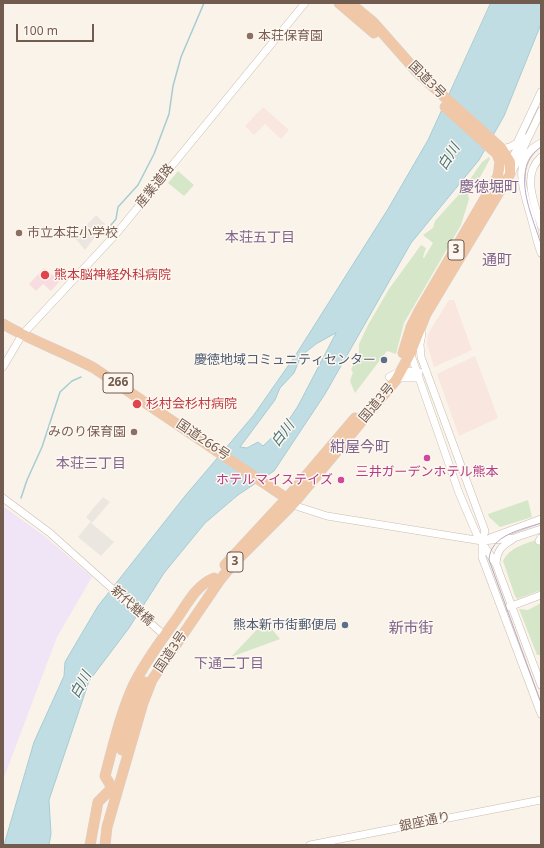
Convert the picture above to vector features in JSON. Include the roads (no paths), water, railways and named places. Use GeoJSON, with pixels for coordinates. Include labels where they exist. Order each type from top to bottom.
{"type":"FeatureCollection","features":[{"type":"Feature","properties":{"kind":"highway","name":"国道3号"},"geometry":{"type":"LineString","coordinates":[[339,3],[369,28],[429,88],[504,155],[500,162],[500,170],[482,204],[411,327],[393,379]]}},
{"type":"Feature","properties":{"kind":"highway","name":"国道3号"},"geometry":{"type":"LineString","coordinates":[[350,3],[373,22],[429,88]]}},
{"type":"Feature","properties":{"kind":"highway"},"geometry":{"type":"LineString","coordinates":[[504,155],[510,174]]}},
{"type":"Feature","properties":{"kind":"highway","name":"国道3号"},"geometry":{"type":"LineString","coordinates":[[105,845],[116,796],[142,704],[152,680],[220,580],[232,565],[294,503],[401,371],[410,354],[426,314],[510,174]]}},
{"type":"Feature","properties":{"kind":"highway","name":"国道266号"},"geometry":{"type":"LineString","coordinates":[[3,324],[22,336],[74,357],[94,368],[207,442],[294,503]]}},
{"type":"Feature","properties":{"kind":"highway","name":"国道3号"},"geometry":{"type":"LineString","coordinates":[[98,845],[133,710],[146,679],[169,641],[214,578],[250,536],[294,503]]}},
{"type":"Feature","properties":{"kind":"highway","name":"3"},"geometry":{"type":"LineString","coordinates":[[90,845],[98,802],[112,788],[105,776],[118,726],[133,687],[197,589],[207,581],[214,578]]}},
{"type":"Feature","properties":{"kind":"street","name":"産業道路"},"geometry":{"type":"LineString","coordinates":[[3,367],[22,336],[116,234],[305,3]]}},
{"type":"Feature","properties":{"kind":"street"},"geometry":{"type":"LineString","coordinates":[[510,174],[526,137],[541,92]]}},
{"type":"Feature","properties":{"kind":"street"},"geometry":{"type":"LineString","coordinates":[[504,155],[526,137],[540,113]]}},
{"type":"Feature","properties":{"kind":"street"},"geometry":{"type":"LineString","coordinates":[[504,155],[526,137]]}},
{"type":"Feature","properties":{"kind":"street"},"geometry":{"type":"LineString","coordinates":[[540,250],[524,194],[521,168],[527,154],[541,143]]}},
{"type":"Feature","properties":{"kind":"street"},"geometry":{"type":"LineString","coordinates":[[541,157],[534,164],[530,176],[530,186],[541,226]]}},
{"type":"Feature","properties":{"kind":"street"},"geometry":{"type":"LineString","coordinates":[[426,314],[420,351],[427,374],[485,531],[482,541],[482,557],[503,609],[541,714]]}},
{"type":"Feature","properties":{"kind":"street"},"geometry":{"type":"LineString","coordinates":[[407,342],[459,492],[476,535],[482,541],[496,564],[541,686]]}},
{"type":"Feature","properties":{"kind":"street"},"geometry":{"type":"LineString","coordinates":[[401,371],[427,374]]}},
{"type":"Feature","properties":{"kind":"street"},"geometry":{"type":"LineString","coordinates":[[393,379],[417,374]]}},
{"type":"Feature","properties":{"kind":"street","name":"新代継橋"},"geometry":{"type":"LineString","coordinates":[[3,498],[50,533],[165,636]]}},
{"type":"Feature","properties":{"kind":"street"},"geometry":{"type":"LineString","coordinates":[[294,503],[327,516],[482,541],[514,538]]}},
{"type":"Feature","properties":{"kind":"street"},"geometry":{"type":"LineString","coordinates":[[482,541],[540,521]]}},
{"type":"Feature","properties":{"kind":"street"},"geometry":{"type":"LineString","coordinates":[[496,564],[497,553],[502,546],[514,538],[541,528]]}},
{"type":"Feature","properties":{"kind":"street"},"geometry":{"type":"LineString","coordinates":[[503,609],[541,595]]}},
{"type":"Feature","properties":{"kind":"street","name":"銀座通り"},"geometry":{"type":"LineString","coordinates":[[310,845],[541,800]]}},
{"type":"Feature","properties":{"kind":"water","name":"白川"},"geometry":{"type":"Polygon","coordinates":[[[491,3],[541,3],[541,24],[504,116],[479,160],[411,243],[325,394],[274,471],[238,495],[205,523],[164,573],[129,628],[89,681],[49,800],[51,834],[49,845],[4,845],[34,742],[64,676],[65,662],[98,606],[185,496],[253,416],[295,356],[388,209],[428,140],[491,3]],[[336,333],[316,344],[301,356],[294,373],[280,388],[275,400],[240,447],[247,448],[258,442],[263,446],[286,424],[298,406],[336,333]]]}},
{"type":"Feature","properties":{"kind":"waterway"},"geometry":{"type":"LineString","coordinates":[[111,225],[116,219],[118,207],[138,185],[154,154],[169,114],[173,86],[181,57],[204,3]]}},
{"type":"Feature","properties":{"kind":"waterway"},"geometry":{"type":"LineString","coordinates":[[21,498],[27,480],[42,447],[60,392],[72,381],[81,377]]}},
{"type":"Feature","properties":{"kind":"tram line"},"geometry":{"type":"LineString","coordinates":[[541,147],[531,156],[526,167],[525,180],[529,206],[541,244]]}},
{"type":"Feature","properties":{"kind":"tram line"},"geometry":{"type":"LineString","coordinates":[[541,523],[516,531],[501,539],[495,545],[489,560],[541,703]]}},
{"type":"Feature","properties":{"kind":"place","name":"本荘保育園"},"geometry":{"type":"Point","coordinates":[250,36]}},
{"type":"Feature","properties":{"kind":"place","name":"市立本荘小学校"},"geometry":{"type":"Point","coordinates":[19,233]}},
{"type":"Feature","properties":{"kind":"place","name":"熊本脳神経外科病院"},"geometry":{"type":"Point","coordinates":[45,275]}},
{"type":"Feature","properties":{"kind":"place","name":"慶徳地域コミュニティセンター"},"geometry":{"type":"Point","coordinates":[384,360]}},
{"type":"Feature","properties":{"kind":"place","name":"杉村会杉村病院"},"geometry":{"type":"Point","coordinates":[137,404]}},
{"type":"Feature","properties":{"kind":"place","name":"みのり保育園"},"geometry":{"type":"Point","coordinates":[134,432]}},
{"type":"Feature","properties":{"kind":"place","name":"三井ガーデンホテル熊本"},"geometry":{"type":"Point","coordinates":[427,458]}},
{"type":"Feature","properties":{"kind":"place","name":"ホテルマイステイズ"},"geometry":{"type":"Point","coordinates":[341,480]}},
{"type":"Feature","properties":{"kind":"place","name":"熊本新市街郵便局"},"geometry":{"type":"Point","coordinates":[345,625]}},
{"type":"Feature","properties":{"kind":"district","name":"慶徳堀町"},"geometry":{"type":"Point","coordinates":[489,188]}},
{"type":"Feature","properties":{"kind":"district","name":"本荘五丁目"},"geometry":{"type":"Point","coordinates":[260,238]}},
{"type":"Feature","properties":{"kind":"district","name":"通町"},"geometry":{"type":"Point","coordinates":[497,261]}},
{"type":"Feature","properties":{"kind":"district","name":"紺屋今町"},"geometry":{"type":"Point","coordinates":[360,448]}},
{"type":"Feature","properties":{"kind":"district","name":"本荘三丁目"},"geometry":{"type":"Point","coordinates":[91,464]}},
{"type":"Feature","properties":{"kind":"district","name":"新市街"},"geometry":{"type":"Point","coordinates":[411,629]}},
{"type":"Feature","properties":{"kind":"district","name":"下通二丁目"},"geometry":{"type":"Point","coordinates":[229,664]}}]}
